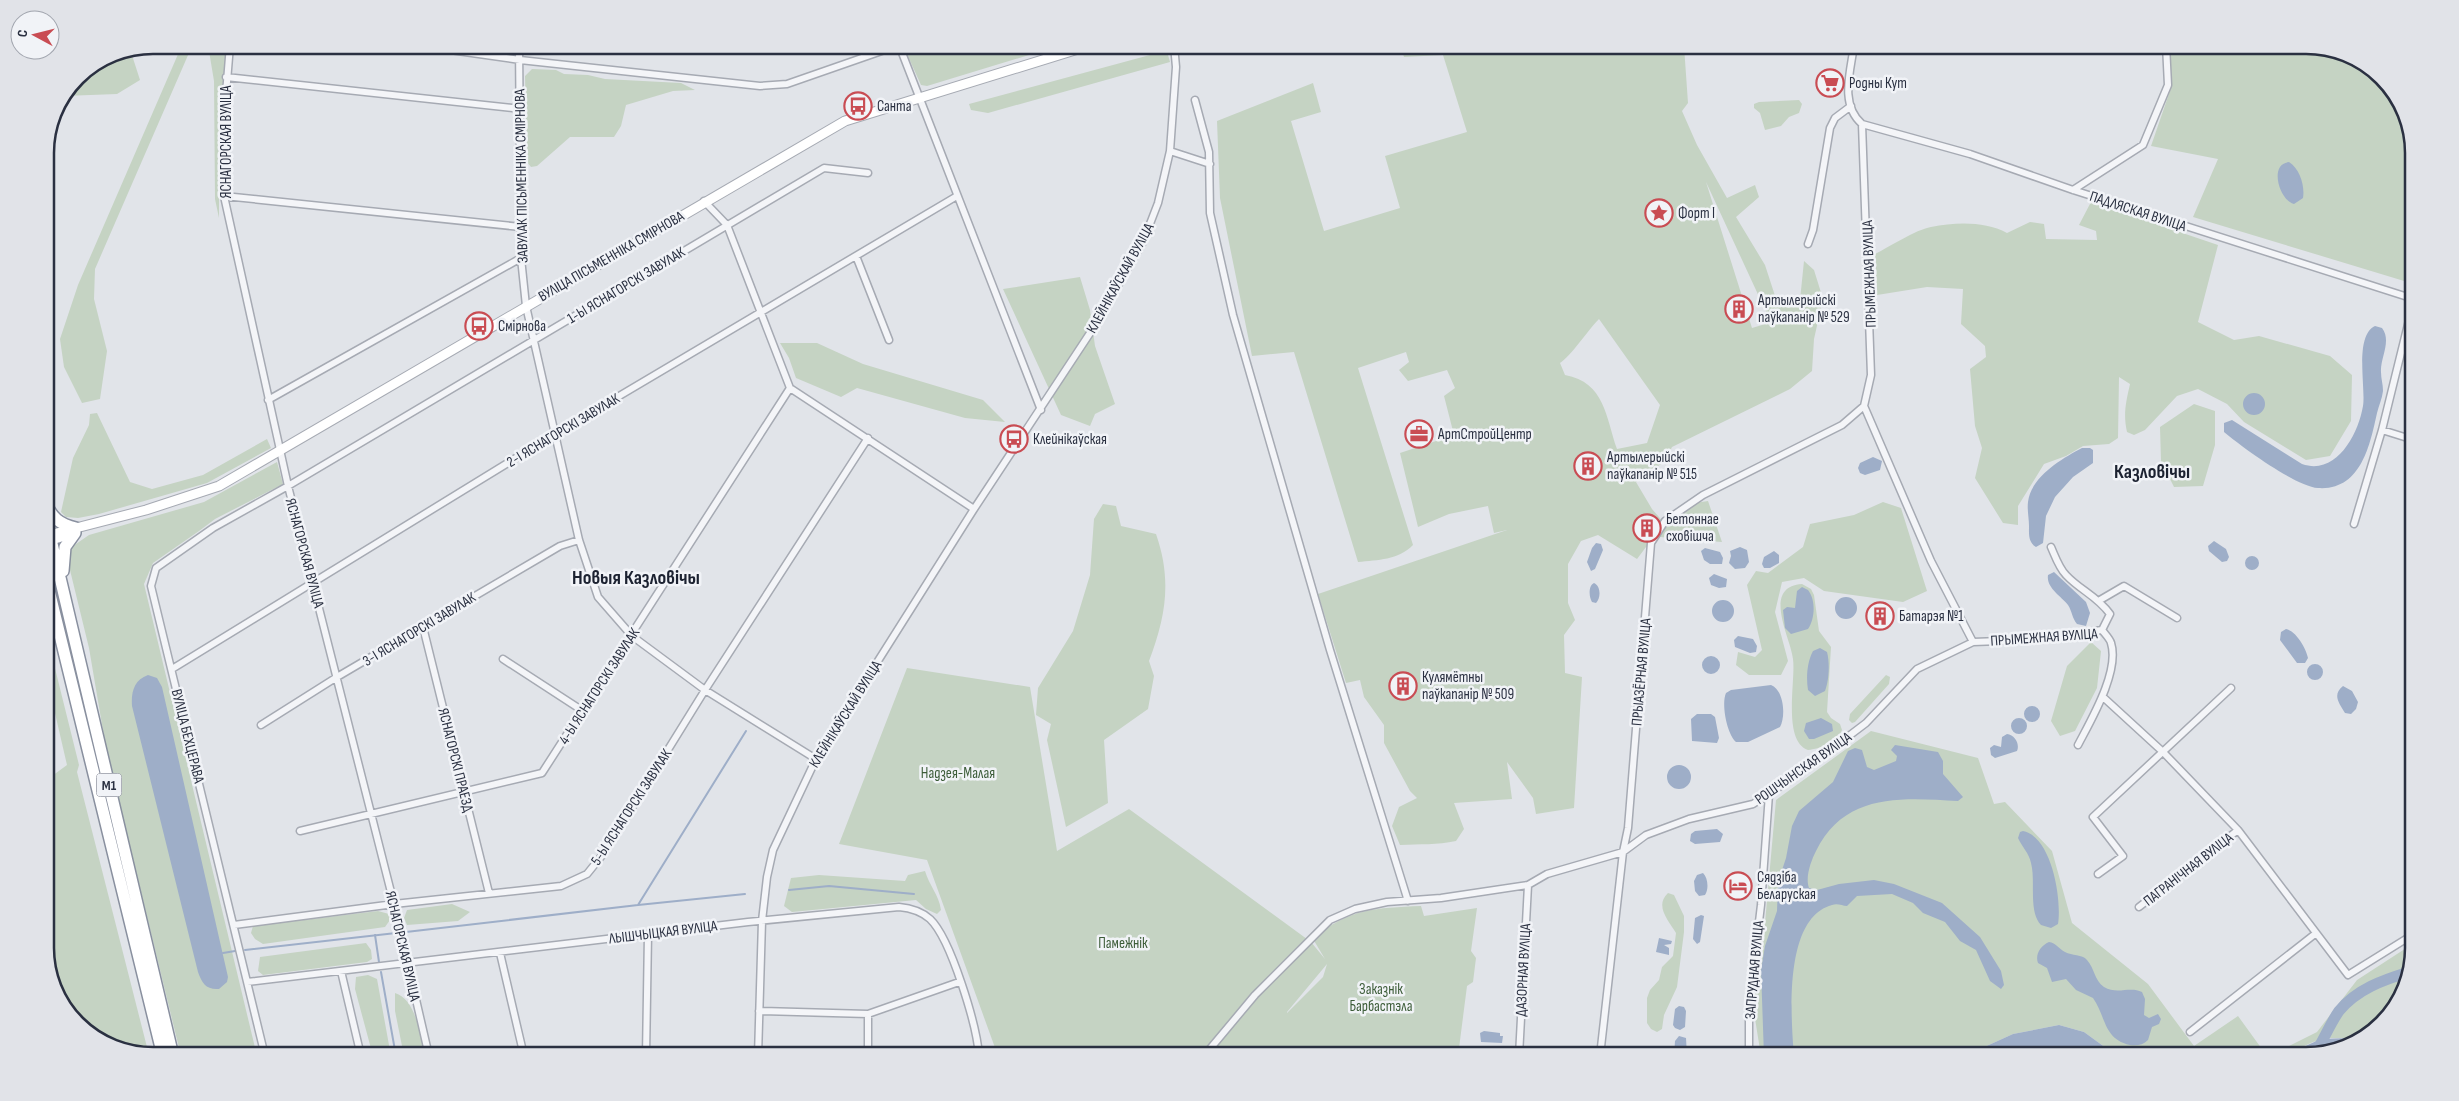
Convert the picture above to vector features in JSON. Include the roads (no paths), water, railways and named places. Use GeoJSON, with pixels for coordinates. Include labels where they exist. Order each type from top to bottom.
{"type":"FeatureCollection","features":[{"type":"Feature","properties":{"kind":"highway"},"geometry":{"type":"LineString","coordinates":[[54,517],[59,522],[76,530],[65,547],[64,590]]}},
{"type":"Feature","properties":{"kind":"highway","name":"М1"},"geometry":{"type":"LineString","coordinates":[[54,558],[64,590],[171,1047]]}},
{"type":"Feature","properties":{"kind":"highway","name":"М1"},"geometry":{"type":"LineString","coordinates":[[54,612],[161,1047]]}},
{"type":"Feature","properties":{"kind":"main road","name":"ВУЛІЦА ПІСЬМЕННІКА СМІРНОВА"},"geometry":{"type":"LineString","coordinates":[[54,537],[219,486],[704,201],[845,121],[1061,54]]}},
{"type":"Feature","properties":{"kind":"street","name":"ЯСНАГОРСКАЯ ВУЛІЦА"},"geometry":{"type":"LineString","coordinates":[[229,54],[226,77],[224,196],[288,486],[372,814],[427,1047]]}},
{"type":"Feature","properties":{"kind":"street"},"geometry":{"type":"LineString","coordinates":[[478,54],[760,86],[787,84],[873,54]]}},
{"type":"Feature","properties":{"kind":"street","name":"ЗАВУЛАК ПІСЬМЕННІКА СМІРНОВА"},"geometry":{"type":"LineString","coordinates":[[520,54],[521,258],[526,306]]}},
{"type":"Feature","properties":{"kind":"street"},"geometry":{"type":"LineString","coordinates":[[902,54],[1041,410]]}},
{"type":"Feature","properties":{"kind":"street","name":"КЛЕЙНІКАЎСКАЙ ВУЛІЦА"},"geometry":{"type":"LineString","coordinates":[[758,1047],[762,921],[767,878],[773,850],[816,759],[974,509],[1094,327],[1143,242],[1158,204],[1170,151],[1176,67],[1175,54]]}},
{"type":"Feature","properties":{"kind":"street","name":"ПРЫМЕЖНАЯ ВУЛІЦА"},"geometry":{"type":"LineString","coordinates":[[1853,54],[1848,94],[1851,106],[1862,124],[1871,375],[1864,406],[1930,561],[1972,642],[2027,640],[2102,630],[2111,643],[2111,671],[2103,697],[2078,745]]}},
{"type":"Feature","properties":{"kind":"street"},"geometry":{"type":"LineString","coordinates":[[2073,190],[2142,145],[2168,85],[2166,54]]}},
{"type":"Feature","properties":{"kind":"street"},"geometry":{"type":"LineString","coordinates":[[226,77],[521,109]]}},
{"type":"Feature","properties":{"kind":"street"},"geometry":{"type":"LineString","coordinates":[[1195,100],[1210,152],[1210,213],[1233,315],[1330,650],[1408,901]]}},
{"type":"Feature","properties":{"kind":"street"},"geometry":{"type":"LineString","coordinates":[[1808,244],[1813,230],[1830,128],[1835,118],[1851,106]]}},
{"type":"Feature","properties":{"kind":"street","name":"ПАДЛЯСКАЯ ВУЛІЦА"},"geometry":{"type":"LineString","coordinates":[[1862,124],[1970,154],[2073,190],[2405,296]]}},
{"type":"Feature","properties":{"kind":"street"},"geometry":{"type":"LineString","coordinates":[[1170,151],[1210,164]]}},
{"type":"Feature","properties":{"kind":"street","name":"1-Ы ЯСНАГОРСКІ ЗАВУЛАК"},"geometry":{"type":"LineString","coordinates":[[288,486],[824,168],[868,173]]}},
{"type":"Feature","properties":{"kind":"street"},"geometry":{"type":"LineString","coordinates":[[224,196],[521,227]]}},
{"type":"Feature","properties":{"kind":"street","name":"2-І ЯСНАГОРСКІ ЗАВУЛАК"},"geometry":{"type":"LineString","coordinates":[[172,669],[555,434],[958,196]]}},
{"type":"Feature","properties":{"kind":"street"},"geometry":{"type":"LineString","coordinates":[[704,201],[727,225],[790,388],[974,509]]}},
{"type":"Feature","properties":{"kind":"street"},"geometry":{"type":"LineString","coordinates":[[856,256],[889,340]]}},
{"type":"Feature","properties":{"kind":"street"},"geometry":{"type":"LineString","coordinates":[[268,400],[521,258]]}},
{"type":"Feature","properties":{"kind":"street"},"geometry":{"type":"LineString","coordinates":[[526,306],[579,540],[598,598],[632,636],[705,690],[816,759]]}},
{"type":"Feature","properties":{"kind":"street"},"geometry":{"type":"LineString","coordinates":[[2354,524],[2405,348]]}},
{"type":"Feature","properties":{"kind":"street","name":"4-Ы ЯСНАГОРСКІ ЗАВУЛАК"},"geometry":{"type":"LineString","coordinates":[[300,831],[542,773],[790,388]]}},
{"type":"Feature","properties":{"kind":"street","name":"ПРЫАЗЁРНАЯ ВУЛІЦА"},"geometry":{"type":"LineString","coordinates":[[1601,1047],[1623,852],[1628,828],[1651,543],[1665,521],[1703,495],[1842,425],[1864,406]]}},
{"type":"Feature","properties":{"kind":"street"},"geometry":{"type":"LineString","coordinates":[[2382,430],[2405,437]]}},
{"type":"Feature","properties":{"kind":"street","name":"5-Ы ЯСНАГОРСКІ ЗАВУЛАК"},"geometry":{"type":"LineString","coordinates":[[234,925],[394,904],[561,886],[586,874],[604,853],[705,690],[868,438]]}},
{"type":"Feature","properties":{"kind":"street","name":"ВУЛІЦА БЕХЦЕРАВА"},"geometry":{"type":"LineString","coordinates":[[263,1047],[151,586],[156,568],[213,528],[288,486]]}},
{"type":"Feature","properties":{"kind":"street","name":"3-І ЯСНАГОРСКІ ЗАВУЛАК"},"geometry":{"type":"LineString","coordinates":[[261,724],[337,677],[560,546],[579,540]]}},
{"type":"Feature","properties":{"kind":"street"},"geometry":{"type":"LineString","coordinates":[[2051,547],[2064,573],[2077,585],[2100,600],[2110,614],[2102,630]]}},
{"type":"Feature","properties":{"kind":"street"},"geometry":{"type":"LineString","coordinates":[[2100,600],[2124,586],[2177,618]]}},
{"type":"Feature","properties":{"kind":"street","name":"ЯСНАГОРСКІ ПРАЕЗД"},"geometry":{"type":"LineString","coordinates":[[423,627],[489,893]]}},
{"type":"Feature","properties":{"kind":"street","name":"РОШЧЫНСКАЯ ВУЛІЦА"},"geometry":{"type":"LineString","coordinates":[[1212,1047],[1255,995],[1330,920],[1355,909],[1528,885],[1547,874],[1623,852],[1646,835],[1689,819],[1753,804],[1796,776],[1866,723],[1917,670],[1972,642]]}},
{"type":"Feature","properties":{"kind":"street"},"geometry":{"type":"LineString","coordinates":[[503,659],[583,711]]}},
{"type":"Feature","properties":{"kind":"street"},"geometry":{"type":"LineString","coordinates":[[2098,874],[2124,856],[2093,817],[2231,688]]}},
{"type":"Feature","properties":{"kind":"street"},"geometry":{"type":"LineString","coordinates":[[2103,697],[2163,752],[2238,830],[2315,934],[2348,975],[2405,940]]}},
{"type":"Feature","properties":{"kind":"street","name":"ЗАПРУДНАЯ ВУЛІЦА"},"geometry":{"type":"LineString","coordinates":[[1749,1047],[1749,1005],[1761,905],[1769,794]]}},
{"type":"Feature","properties":{"kind":"street","name":"ПАГРАНІЧНАЯ ВУЛІЦА"},"geometry":{"type":"LineString","coordinates":[[2139,907],[2238,830]]}},
{"type":"Feature","properties":{"kind":"street","name":"ДАЗОРНАЯ ВУЛІЦА"},"geometry":{"type":"LineString","coordinates":[[1519,1047],[1528,885]]}},
{"type":"Feature","properties":{"kind":"street","name":"ЛЫШЧЫЦКАЯ ВУЛІЦА"},"geometry":{"type":"LineString","coordinates":[[248,982],[878,908],[913,909],[929,918],[940,929],[949,947],[978,1038],[978,1047]]}},
{"type":"Feature","properties":{"kind":"street"},"geometry":{"type":"LineString","coordinates":[[646,1047],[648,934]]}},
{"type":"Feature","properties":{"kind":"street"},"geometry":{"type":"LineString","coordinates":[[2190,1032],[2315,934]]}},
{"type":"Feature","properties":{"kind":"street"},"geometry":{"type":"LineString","coordinates":[[500,952],[522,1047]]}},
{"type":"Feature","properties":{"kind":"street"},"geometry":{"type":"LineString","coordinates":[[341,972],[359,1047]]}},
{"type":"Feature","properties":{"kind":"street"},"geometry":{"type":"LineString","coordinates":[[759,1011],[868,1014],[960,982]]}},
{"type":"Feature","properties":{"kind":"street"},"geometry":{"type":"LineString","coordinates":[[868,1014],[868,1047]]}},
{"type":"Feature","properties":{"kind":"water"},"geometry":{"type":"Polygon","coordinates":[[[2289,162],[2299,173],[2303,188],[2303,198],[2294,204],[2284,196],[2278,183],[2279,169],[2283,164],[2289,162]]]}},
{"type":"Feature","properties":{"kind":"water"},"geometry":{"type":"Polygon","coordinates":[[[2375,326],[2382,328],[2386,338],[2381,367],[2383,394],[2367,452],[2354,474],[2344,482],[2333,487],[2318,488],[2296,481],[2269,465],[2224,432],[2224,423],[2232,420],[2302,464],[2314,466],[2325,464],[2335,459],[2350,440],[2360,417],[2364,398],[2363,351],[2365,340],[2375,326]]]}},
{"type":"Feature","properties":{"kind":"water"},"geometry":{"type":"Polygon","coordinates":[[[2254,393],[2262,396],[2265,404],[2262,412],[2254,415],[2246,412],[2243,404],[2246,396],[2254,393]]]}},
{"type":"Feature","properties":{"kind":"water"},"geometry":{"type":"Polygon","coordinates":[[[2082,448],[2093,450],[2093,463],[2073,477],[2055,497],[2046,516],[2043,543],[2036,547],[2030,540],[2029,535],[2028,502],[2030,493],[2041,477],[2056,463],[2082,448]]]}},
{"type":"Feature","properties":{"kind":"water"},"geometry":{"type":"Polygon","coordinates":[[[1873,457],[1882,461],[1880,470],[1865,475],[1860,473],[1858,468],[1860,463],[1873,457]]]}},
{"type":"Feature","properties":{"kind":"water"},"geometry":{"type":"Polygon","coordinates":[[[2214,541],[2226,549],[2229,557],[2227,561],[2222,562],[2209,551],[2208,546],[2214,541]]]}},
{"type":"Feature","properties":{"kind":"water"},"geometry":{"type":"Polygon","coordinates":[[[1596,543],[1601,544],[1603,550],[1595,569],[1591,571],[1587,562],[1596,543]]]}},
{"type":"Feature","properties":{"kind":"water"},"geometry":{"type":"Polygon","coordinates":[[[1740,547],[1747,550],[1749,562],[1745,568],[1735,569],[1729,563],[1730,551],[1740,547]]]}},
{"type":"Feature","properties":{"kind":"water"},"geometry":{"type":"Polygon","coordinates":[[[1705,548],[1720,552],[1723,558],[1722,564],[1710,564],[1704,560],[1701,551],[1705,548]]]}},
{"type":"Feature","properties":{"kind":"water"},"geometry":{"type":"Polygon","coordinates":[[[1774,551],[1779,555],[1779,563],[1770,568],[1764,568],[1762,564],[1764,557],[1774,551]]]}},
{"type":"Feature","properties":{"kind":"water"},"geometry":{"type":"Polygon","coordinates":[[[2249,556],[2255,556],[2259,563],[2255,570],[2249,570],[2245,566],[2245,560],[2249,556]]]}},
{"type":"Feature","properties":{"kind":"water"},"geometry":{"type":"Polygon","coordinates":[[[2054,572],[2086,602],[2090,613],[2086,626],[2077,624],[2068,605],[2049,584],[2048,575],[2054,572]]]}},
{"type":"Feature","properties":{"kind":"water"},"geometry":{"type":"Polygon","coordinates":[[[1714,574],[1727,579],[1726,587],[1719,588],[1711,585],[1709,578],[1714,574]]]}},
{"type":"Feature","properties":{"kind":"water"},"geometry":{"type":"Polygon","coordinates":[[[1594,583],[1600,592],[1596,603],[1592,602],[1590,595],[1590,589],[1594,583]]]}},
{"type":"Feature","properties":{"kind":"water"},"geometry":{"type":"Polygon","coordinates":[[[1802,587],[1811,594],[1814,610],[1812,620],[1808,629],[1791,634],[1785,628],[1783,610],[1787,607],[1795,608],[1797,591],[1802,587]]]}},
{"type":"Feature","properties":{"kind":"water"},"geometry":{"type":"Polygon","coordinates":[[[1846,597],[1854,600],[1857,608],[1854,616],[1846,619],[1838,616],[1835,608],[1838,600],[1846,597]]]}},
{"type":"Feature","properties":{"kind":"water"},"geometry":{"type":"Polygon","coordinates":[[[1723,600],[1731,603],[1734,611],[1731,619],[1723,622],[1715,619],[1712,611],[1715,603],[1723,600]]]}},
{"type":"Feature","properties":{"kind":"water"},"geometry":{"type":"Polygon","coordinates":[[[2286,629],[2297,636],[2303,645],[2308,658],[2305,663],[2297,663],[2280,640],[2281,632],[2286,629]]]}},
{"type":"Feature","properties":{"kind":"water"},"geometry":{"type":"Polygon","coordinates":[[[1738,636],[1753,639],[1757,646],[1756,652],[1750,653],[1735,647],[1734,640],[1738,636]]]}},
{"type":"Feature","properties":{"kind":"water"},"geometry":{"type":"Polygon","coordinates":[[[1820,648],[1827,652],[1829,661],[1828,677],[1825,691],[1815,696],[1808,690],[1807,670],[1813,651],[1820,648]]]}},
{"type":"Feature","properties":{"kind":"water"},"geometry":{"type":"Polygon","coordinates":[[[1711,656],[1717,659],[1720,665],[1717,671],[1711,674],[1705,671],[1702,665],[1705,659],[1711,656]]]}},
{"type":"Feature","properties":{"kind":"water"},"geometry":{"type":"Polygon","coordinates":[[[2315,664],[2321,666],[2323,672],[2321,678],[2315,680],[2309,678],[2307,672],[2309,666],[2315,664]]]}},
{"type":"Feature","properties":{"kind":"water"},"geometry":{"type":"Polygon","coordinates":[[[148,675],[157,678],[162,687],[228,977],[227,982],[219,989],[205,985],[198,972],[132,706],[134,687],[139,680],[148,675]]]}},
{"type":"Feature","properties":{"kind":"water"},"geometry":{"type":"Polygon","coordinates":[[[1771,685],[1779,692],[1783,704],[1783,716],[1780,727],[1748,742],[1736,742],[1730,733],[1726,719],[1724,704],[1726,693],[1731,690],[1771,685]]]}},
{"type":"Feature","properties":{"kind":"water"},"geometry":{"type":"Polygon","coordinates":[[[2343,686],[2352,691],[2358,702],[2356,709],[2351,714],[2345,713],[2337,696],[2343,686]]]}},
{"type":"Feature","properties":{"kind":"water"},"geometry":{"type":"Polygon","coordinates":[[[2032,706],[2040,714],[2032,722],[2024,714],[2032,706]]]}},
{"type":"Feature","properties":{"kind":"water"},"geometry":{"type":"Polygon","coordinates":[[[1697,714],[1711,714],[1715,717],[1719,738],[1717,743],[1692,741],[1691,719],[1697,714]]]}},
{"type":"Feature","properties":{"kind":"water"},"geometry":{"type":"Polygon","coordinates":[[[1821,718],[1832,724],[1833,731],[1814,739],[1809,739],[1804,731],[1806,723],[1821,718]]]}},
{"type":"Feature","properties":{"kind":"water"},"geometry":{"type":"Polygon","coordinates":[[[2019,718],[2025,720],[2027,726],[2025,732],[2019,734],[2013,732],[2011,726],[2013,720],[2019,718]]]}},
{"type":"Feature","properties":{"kind":"water"},"geometry":{"type":"Polygon","coordinates":[[[2007,734],[2016,740],[2017,751],[1995,758],[1991,755],[1990,748],[1994,745],[2001,747],[2002,737],[2007,734]]]}},
{"type":"Feature","properties":{"kind":"water"},"geometry":{"type":"Polygon","coordinates":[[[1895,745],[1938,752],[1943,761],[1943,774],[1963,797],[1958,801],[1897,800],[1859,808],[1843,818],[1828,832],[1816,851],[1808,874],[1809,888],[1817,890],[1839,884],[1874,880],[1894,884],[1942,903],[1980,937],[2001,971],[2004,985],[2001,989],[1990,981],[1976,950],[1960,941],[1945,922],[1923,913],[1913,903],[1892,894],[1857,896],[1847,906],[1832,905],[1816,914],[1805,929],[1798,948],[1794,971],[1792,995],[1794,1047],[1764,1047],[1761,970],[1765,946],[1777,911],[1778,882],[1786,858],[1792,826],[1799,811],[1833,782],[1848,751],[1855,748],[1862,750],[1867,767],[1874,770],[1896,761],[1897,756],[1891,750],[1895,745]]]}},
{"type":"Feature","properties":{"kind":"water"},"geometry":{"type":"Polygon","coordinates":[[[1679,765],[1688,768],[1691,777],[1688,786],[1679,789],[1670,786],[1667,777],[1670,768],[1679,765]]]}},
{"type":"Feature","properties":{"kind":"water"},"geometry":{"type":"Polygon","coordinates":[[[1717,829],[1723,834],[1720,842],[1695,844],[1690,841],[1691,834],[1695,831],[1717,829]]]}},
{"type":"Feature","properties":{"kind":"water"},"geometry":{"type":"Polygon","coordinates":[[[2023,831],[2033,836],[2041,845],[2053,871],[2059,913],[2058,924],[2051,928],[2041,925],[2037,919],[2033,904],[2031,863],[2018,838],[2020,832],[2023,831]]]}},
{"type":"Feature","properties":{"kind":"water"},"geometry":{"type":"Polygon","coordinates":[[[1703,873],[1707,881],[1707,890],[1705,895],[1699,896],[1695,891],[1694,881],[1697,875],[1703,873]]]}},
{"type":"Feature","properties":{"kind":"water"},"geometry":{"type":"Polygon","coordinates":[[[1701,915],[1704,916],[1700,942],[1697,944],[1693,939],[1695,918],[1701,915]]]}},
{"type":"Feature","properties":{"kind":"water"},"geometry":{"type":"Polygon","coordinates":[[[1659,938],[1672,941],[1671,944],[1664,945],[1669,948],[1669,955],[1656,952],[1659,938]]]}},
{"type":"Feature","properties":{"kind":"water"},"geometry":{"type":"Polygon","coordinates":[[[2049,942],[2063,951],[2085,958],[2090,963],[2098,981],[2104,987],[2114,990],[2137,990],[2142,992],[2145,999],[2144,1015],[2149,1018],[2158,1014],[2161,1019],[2159,1024],[2152,1027],[2148,1040],[2137,1045],[2121,1042],[2115,1038],[2106,1026],[2093,998],[2076,990],[2066,979],[2052,982],[2047,968],[2038,963],[2037,960],[2039,951],[2049,942]]]}},
{"type":"Feature","properties":{"kind":"water"},"geometry":{"type":"Polygon","coordinates":[[[1679,1006],[1684,1007],[1686,1011],[1685,1027],[1680,1030],[1673,1025],[1675,1009],[1679,1006]]]}},
{"type":"Feature","properties":{"kind":"water"},"geometry":{"type":"Polygon","coordinates":[[[2059,1025],[2084,1032],[2105,1047],[1984,1047],[2013,1034],[2059,1025]]]}},
{"type":"Feature","properties":{"kind":"water"},"geometry":{"type":"Polygon","coordinates":[[[1484,1031],[1500,1033],[1500,1036],[1503,1036],[1502,1043],[1481,1042],[1480,1033],[1484,1031]]]}},
{"type":"Feature","properties":{"kind":"water"},"geometry":{"type":"Polygon","coordinates":[[[1679,1036],[1686,1038],[1686,1047],[1675,1047],[1675,1041],[1679,1036]]]}},
{"type":"Feature","properties":{"kind":"water"},"geometry":{"type":"Polygon","coordinates":[[[2347,1038],[2332,1044],[2303,1047],[2321,1039],[2347,1038]]]}},
{"type":"Feature","properties":{"kind":"waterway"},"geometry":{"type":"LineString","coordinates":[[406,932],[638,905],[746,731]]}},
{"type":"Feature","properties":{"kind":"waterway"},"geometry":{"type":"LineString","coordinates":[[789,890],[829,886],[914,894]]}},
{"type":"Feature","properties":{"kind":"waterway"},"geometry":{"type":"LineString","coordinates":[[638,905],[745,894]]}},
{"type":"Feature","properties":{"kind":"waterway"},"geometry":{"type":"LineString","coordinates":[[245,950],[396,933]]}},
{"type":"Feature","properties":{"kind":"waterway"},"geometry":{"type":"LineString","coordinates":[[375,935],[379,962]]}},
{"type":"Feature","properties":{"kind":"waterway"},"geometry":{"type":"LineString","coordinates":[[223,953],[235,951]]}},
{"type":"Feature","properties":{"kind":"waterway"},"geometry":{"type":"LineString","coordinates":[[381,972],[394,1047]]}},
{"type":"Feature","properties":{"kind":"waterway"},"geometry":{"type":"LineString","coordinates":[[2319,1046],[2339,1011],[2346,1003],[2371,986],[2402,974]]}},
{"type":"Feature","properties":{"kind":"place","name":"Родны Кут"},"geometry":{"type":"Point","coordinates":[1830,83]}},
{"type":"Feature","properties":{"kind":"place","name":"Санта"},"geometry":{"type":"Point","coordinates":[858,106]}},
{"type":"Feature","properties":{"kind":"place","name":"Форт I"},"geometry":{"type":"Point","coordinates":[1659,213]}},
{"type":"Feature","properties":{"kind":"place","name":"Артылерыйскі паўкапанір № 529"},"geometry":{"type":"Point","coordinates":[1739,309]}},
{"type":"Feature","properties":{"kind":"place","name":"Смірнова"},"geometry":{"type":"Point","coordinates":[479,326]}},
{"type":"Feature","properties":{"kind":"place","name":"АртСтройЦентр"},"geometry":{"type":"Point","coordinates":[1419,434]}},
{"type":"Feature","properties":{"kind":"place","name":"Клейнікаўская"},"geometry":{"type":"Point","coordinates":[1014,439]}},
{"type":"Feature","properties":{"kind":"place","name":"Артылерыйскі паўкапанір № 515"},"geometry":{"type":"Point","coordinates":[1588,466]}},
{"type":"Feature","properties":{"kind":"place","name":"Бетоннае сховішча"},"geometry":{"type":"Point","coordinates":[1647,528]}},
{"type":"Feature","properties":{"kind":"place","name":"Батарэя №1"},"geometry":{"type":"Point","coordinates":[1880,616]}},
{"type":"Feature","properties":{"kind":"place","name":"Кулямётны паўкапанір № 509"},"geometry":{"type":"Point","coordinates":[1403,686]}},
{"type":"Feature","properties":{"kind":"place","name":"Сядзіба Беларуская"},"geometry":{"type":"Point","coordinates":[1738,886]}},
{"type":"Feature","properties":{"kind":"district","name":"Казловічы"},"geometry":{"type":"Point","coordinates":[2152,471]}},
{"type":"Feature","properties":{"kind":"district","name":"Новыя Казловічы"},"geometry":{"type":"Point","coordinates":[636,577]}},
{"type":"Feature","properties":{"kind":"park label","name":"Надзея-Малая"},"geometry":{"type":"Point","coordinates":[958,773]}},
{"type":"Feature","properties":{"kind":"park label","name":"Памежнік"},"geometry":{"type":"Point","coordinates":[1123,943]}},
{"type":"Feature","properties":{"kind":"park label","name":"Заказнік Барбастэла"},"geometry":{"type":"Point","coordinates":[1381,998]}}]}
